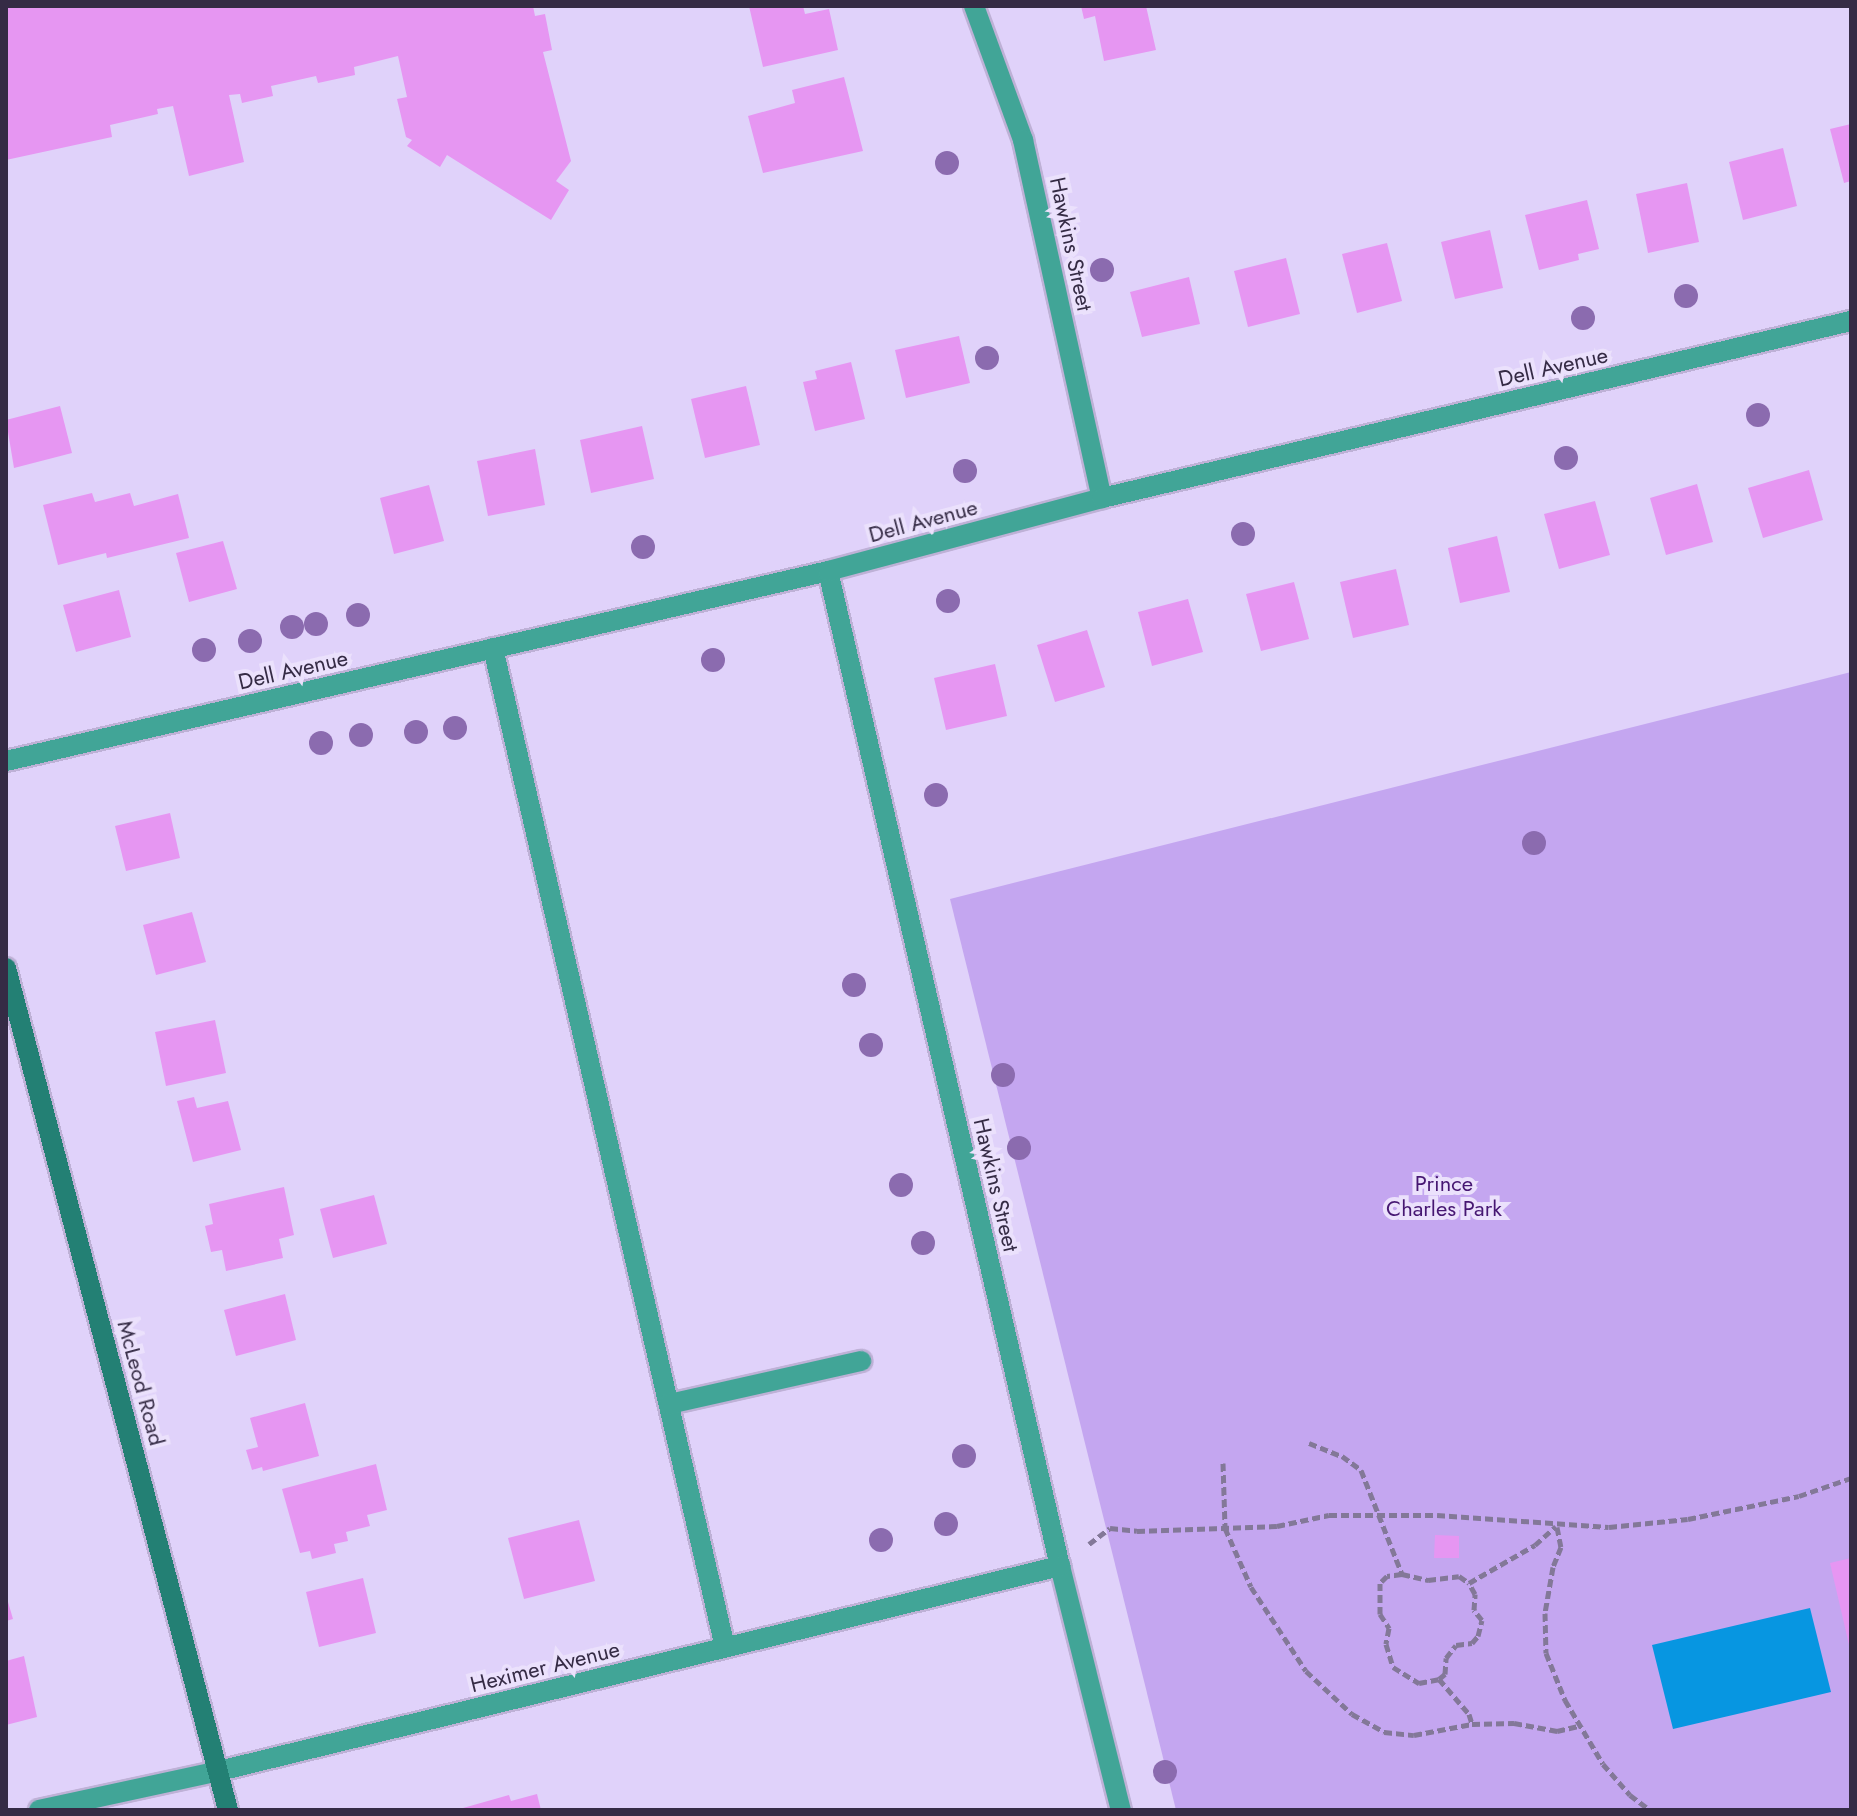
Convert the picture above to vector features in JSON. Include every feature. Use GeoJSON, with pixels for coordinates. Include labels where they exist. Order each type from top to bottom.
{"type":"FeatureCollection","features":[{"type":"Feature","properties":{"kind":"main road","name":"McLeod Road"},"geometry":{"type":"LineString","coordinates":[[6,968],[228,1810]]}},
{"type":"Feature","properties":{"kind":"street","name":"Hawkins Street"},"geometry":{"type":"LineString","coordinates":[[974,6],[1023,140],[1102,498]]}},
{"type":"Feature","properties":{"kind":"street","name":"Dell Avenue"},"geometry":{"type":"LineString","coordinates":[[6,761],[828,571],[1102,498],[1851,321]]}},
{"type":"Feature","properties":{"kind":"street","name":"Hawkins Street"},"geometry":{"type":"LineString","coordinates":[[828,571],[1060,1566],[1121,1810]]}},
{"type":"Feature","properties":{"kind":"street"},"geometry":{"type":"LineString","coordinates":[[493,648],[725,1647]]}},
{"type":"Feature","properties":{"kind":"street"},"geometry":{"type":"LineString","coordinates":[[669,1404],[861,1361]]}},
{"type":"Feature","properties":{"kind":"street","name":"Heximer Avenue"},"geometry":{"type":"LineString","coordinates":[[39,1810],[219,1771],[1060,1566]]}},
{"type":"Feature","properties":{"kind":"path"},"geometry":{"type":"LineString","coordinates":[[1309,1443],[1342,1456],[1361,1470],[1402,1574]]}},
{"type":"Feature","properties":{"kind":"path"},"geometry":{"type":"LineString","coordinates":[[1223,1463],[1225,1528],[1251,1587],[1306,1671],[1352,1714],[1384,1732],[1414,1735],[1472,1724],[1514,1723],[1557,1731],[1578,1726]]}},
{"type":"Feature","properties":{"kind":"path"},"geometry":{"type":"LineString","coordinates":[[1060,1566],[1110,1528],[1277,1526],[1329,1515],[1378,1514],[1609,1527],[1688,1519],[1799,1496],[1851,1478]]}},
{"type":"Feature","properties":{"kind":"path"},"geometry":{"type":"LineString","coordinates":[[1469,1583],[1535,1545],[1556,1526]]}},
{"type":"Feature","properties":{"kind":"path"},"geometry":{"type":"LineString","coordinates":[[1556,1526],[1561,1547],[1545,1613],[1546,1653],[1578,1726],[1603,1764],[1630,1795],[1650,1810]]}},
{"type":"Feature","properties":{"kind":"path"},"geometry":{"type":"LineString","coordinates":[[1402,1574],[1428,1580],[1459,1576],[1469,1583],[1475,1594],[1474,1610],[1482,1620],[1481,1628],[1472,1643],[1456,1645],[1446,1658],[1445,1674],[1439,1679],[1419,1683],[1393,1667],[1386,1644],[1389,1628],[1380,1614],[1378,1590],[1387,1576],[1402,1574]]}},
{"type":"Feature","properties":{"kind":"path"},"geometry":{"type":"LineString","coordinates":[[1439,1679],[1469,1714],[1472,1724]]}},
{"type":"Feature","properties":{"kind":"green space","name":"Prince Charles Park"},"geometry":{"type":"Polygon","coordinates":[[[1851,672],[1851,1810],[1176,1810],[950,899],[1851,672]]]}},
{"type":"Feature","properties":{"kind":"water"},"geometry":{"type":"Polygon","coordinates":[[[1810,1608],[1831,1692],[1673,1729],[1652,1645],[1810,1608]]]}},
{"type":"Feature","properties":{"kind":"building"},"geometry":{"type":"Polygon","coordinates":[[[6,6],[533,6],[535,16],[545,14],[552,50],[543,52],[571,161],[556,181],[569,190],[551,220],[447,155],[440,167],[407,146],[412,140],[406,137],[397,99],[407,97],[398,56],[354,67],[355,75],[318,83],[316,76],[271,86],[273,96],[242,103],[240,94],[229,95],[244,162],[189,176],[173,106],[157,109],[158,114],[110,125],[112,137],[6,160],[6,6]]]}},
{"type":"Feature","properties":{"kind":"building"},"geometry":{"type":"Polygon","coordinates":[[[749,6],[803,6],[805,14],[829,9],[838,50],[763,67],[749,6]]]}},
{"type":"Feature","properties":{"kind":"building"},"geometry":{"type":"Polygon","coordinates":[[[1081,6],[1146,6],[1156,50],[1104,61],[1095,16],[1084,19],[1081,6]]]}},
{"type":"Feature","properties":{"kind":"building"},"geometry":{"type":"Polygon","coordinates":[[[844,77],[863,151],[763,173],[748,116],[795,103],[792,90],[844,77]]]}},
{"type":"Feature","properties":{"kind":"building"},"geometry":{"type":"Polygon","coordinates":[[[1851,124],[1851,181],[1844,183],[1830,129],[1851,124]]]}},
{"type":"Feature","properties":{"kind":"building"},"geometry":{"type":"Polygon","coordinates":[[[1783,148],[1797,206],[1743,220],[1729,162],[1783,148]]]}},
{"type":"Feature","properties":{"kind":"building"},"geometry":{"type":"Polygon","coordinates":[[[1687,183],[1699,242],[1648,253],[1636,194],[1687,183]]]}},
{"type":"Feature","properties":{"kind":"building"},"geometry":{"type":"Polygon","coordinates":[[[1587,200],[1599,249],[1578,254],[1579,260],[1539,270],[1525,215],[1587,200]]]}},
{"type":"Feature","properties":{"kind":"building"},"geometry":{"type":"Polygon","coordinates":[[[1490,230],[1503,288],[1455,299],[1441,242],[1490,230]]]}},
{"type":"Feature","properties":{"kind":"building"},"geometry":{"type":"Polygon","coordinates":[[[1387,243],[1402,301],[1357,313],[1342,254],[1387,243]]]}},
{"type":"Feature","properties":{"kind":"building"},"geometry":{"type":"Polygon","coordinates":[[[1286,258],[1300,314],[1248,327],[1234,271],[1286,258]]]}},
{"type":"Feature","properties":{"kind":"building"},"geometry":{"type":"Polygon","coordinates":[[[1189,277],[1200,324],[1142,337],[1130,292],[1189,277]]]}},
{"type":"Feature","properties":{"kind":"building"},"geometry":{"type":"Polygon","coordinates":[[[959,336],[970,383],[906,398],[895,350],[959,336]]]}},
{"type":"Feature","properties":{"kind":"building"},"geometry":{"type":"Polygon","coordinates":[[[851,362],[865,419],[815,431],[803,382],[817,379],[815,371],[851,362]]]}},
{"type":"Feature","properties":{"kind":"building"},"geometry":{"type":"Polygon","coordinates":[[[746,386],[760,445],[705,458],[691,399],[746,386]]]}},
{"type":"Feature","properties":{"kind":"building"},"geometry":{"type":"Polygon","coordinates":[[[60,406],[72,453],[14,468],[6,420],[60,406]]]}},
{"type":"Feature","properties":{"kind":"building"},"geometry":{"type":"Polygon","coordinates":[[[642,426],[654,479],[591,493],[580,440],[642,426]]]}},
{"type":"Feature","properties":{"kind":"building"},"geometry":{"type":"Polygon","coordinates":[[[535,449],[545,505],[488,516],[477,461],[535,449]]]}},
{"type":"Feature","properties":{"kind":"building"},"geometry":{"type":"Polygon","coordinates":[[[1809,470],[1823,520],[1763,538],[1748,488],[1809,470]]]}},
{"type":"Feature","properties":{"kind":"building"},"geometry":{"type":"Polygon","coordinates":[[[1697,484],[1713,542],[1666,555],[1650,498],[1697,484]]]}},
{"type":"Feature","properties":{"kind":"building"},"geometry":{"type":"Polygon","coordinates":[[[429,485],[444,541],[394,554],[380,498],[429,485]]]}},
{"type":"Feature","properties":{"kind":"building"},"geometry":{"type":"Polygon","coordinates":[[[92,493],[95,502],[130,493],[134,506],[178,494],[189,538],[107,558],[106,553],[58,565],[43,505],[92,493]]]}},
{"type":"Feature","properties":{"kind":"building"},"geometry":{"type":"Polygon","coordinates":[[[1595,501],[1610,555],[1559,569],[1544,514],[1595,501]]]}},
{"type":"Feature","properties":{"kind":"building"},"geometry":{"type":"Polygon","coordinates":[[[1497,536],[1510,592],[1460,603],[1448,548],[1497,536]]]}},
{"type":"Feature","properties":{"kind":"building"},"geometry":{"type":"Polygon","coordinates":[[[223,541],[237,589],[189,602],[176,553],[223,541]]]}},
{"type":"Feature","properties":{"kind":"building"},"geometry":{"type":"Polygon","coordinates":[[[1396,569],[1409,625],[1353,638],[1340,582],[1396,569]]]}},
{"type":"Feature","properties":{"kind":"building"},"geometry":{"type":"Polygon","coordinates":[[[1294,582],[1309,639],[1261,651],[1246,594],[1294,582]]]}},
{"type":"Feature","properties":{"kind":"building"},"geometry":{"type":"Polygon","coordinates":[[[119,590],[131,637],[76,652],[63,605],[119,590]]]}},
{"type":"Feature","properties":{"kind":"building"},"geometry":{"type":"Polygon","coordinates":[[[1188,599],[1203,652],[1152,666],[1138,612],[1188,599]]]}},
{"type":"Feature","properties":{"kind":"building"},"geometry":{"type":"Polygon","coordinates":[[[1087,630],[1105,687],[1055,702],[1037,645],[1087,630]]]}},
{"type":"Feature","properties":{"kind":"building"},"geometry":{"type":"Polygon","coordinates":[[[995,664],[1007,716],[946,730],[934,678],[995,664]]]}},
{"type":"Feature","properties":{"kind":"building"},"geometry":{"type":"Polygon","coordinates":[[[170,813],[180,858],[126,871],[115,826],[170,813]]]}},
{"type":"Feature","properties":{"kind":"building"},"geometry":{"type":"Polygon","coordinates":[[[192,912],[206,962],[156,975],[143,925],[192,912]]]}},
{"type":"Feature","properties":{"kind":"building"},"geometry":{"type":"Polygon","coordinates":[[[215,1020],[226,1073],[166,1086],[155,1032],[215,1020]]]}},
{"type":"Feature","properties":{"kind":"building"},"geometry":{"type":"Polygon","coordinates":[[[194,1097],[197,1108],[228,1101],[241,1150],[193,1162],[177,1101],[194,1097]]]}},
{"type":"Feature","properties":{"kind":"building"},"geometry":{"type":"Polygon","coordinates":[[[284,1187],[294,1235],[279,1239],[283,1258],[226,1271],[222,1250],[211,1252],[205,1226],[213,1224],[209,1204],[284,1187]]]}},
{"type":"Feature","properties":{"kind":"building"},"geometry":{"type":"Polygon","coordinates":[[[374,1195],[387,1244],[333,1258],[320,1209],[374,1195]]]}},
{"type":"Feature","properties":{"kind":"building"},"geometry":{"type":"Polygon","coordinates":[[[285,1294],[296,1340],[236,1356],[224,1310],[285,1294]]]}},
{"type":"Feature","properties":{"kind":"building"},"geometry":{"type":"Polygon","coordinates":[[[305,1403],[319,1456],[263,1471],[262,1467],[252,1470],[246,1450],[258,1447],[250,1418],[305,1403]]]}},
{"type":"Feature","properties":{"kind":"building"},"geometry":{"type":"Polygon","coordinates":[[[376,1464],[387,1510],[367,1515],[370,1526],[346,1532],[348,1541],[334,1544],[336,1553],[312,1559],[310,1551],[300,1553],[282,1489],[376,1464]]]}},
{"type":"Feature","properties":{"kind":"building"},"geometry":{"type":"Polygon","coordinates":[[[579,1520],[595,1581],[524,1599],[508,1538],[579,1520]]]}},
{"type":"Feature","properties":{"kind":"building"},"geometry":{"type":"Polygon","coordinates":[[[1435,1535],[1459,1536],[1459,1558],[1434,1558],[1435,1535]]]}},
{"type":"Feature","properties":{"kind":"building"},"geometry":{"type":"Polygon","coordinates":[[[1851,1558],[1851,1649],[1850,1649],[1830,1563],[1851,1558]]]}},
{"type":"Feature","properties":{"kind":"building"},"geometry":{"type":"Polygon","coordinates":[[[363,1578],[376,1633],[319,1647],[306,1592],[363,1578]]]}},
{"type":"Feature","properties":{"kind":"building"},"geometry":{"type":"Polygon","coordinates":[[[6,1595],[13,1619],[6,1621],[6,1595]]]}},
{"type":"Feature","properties":{"kind":"building"},"geometry":{"type":"Polygon","coordinates":[[[24,1656],[37,1717],[6,1725],[6,1661],[24,1656]]]}},
{"type":"Feature","properties":{"kind":"building"},"geometry":{"type":"Polygon","coordinates":[[[537,1794],[541,1810],[456,1810],[509,1795],[511,1801],[537,1794]]]}}]}
